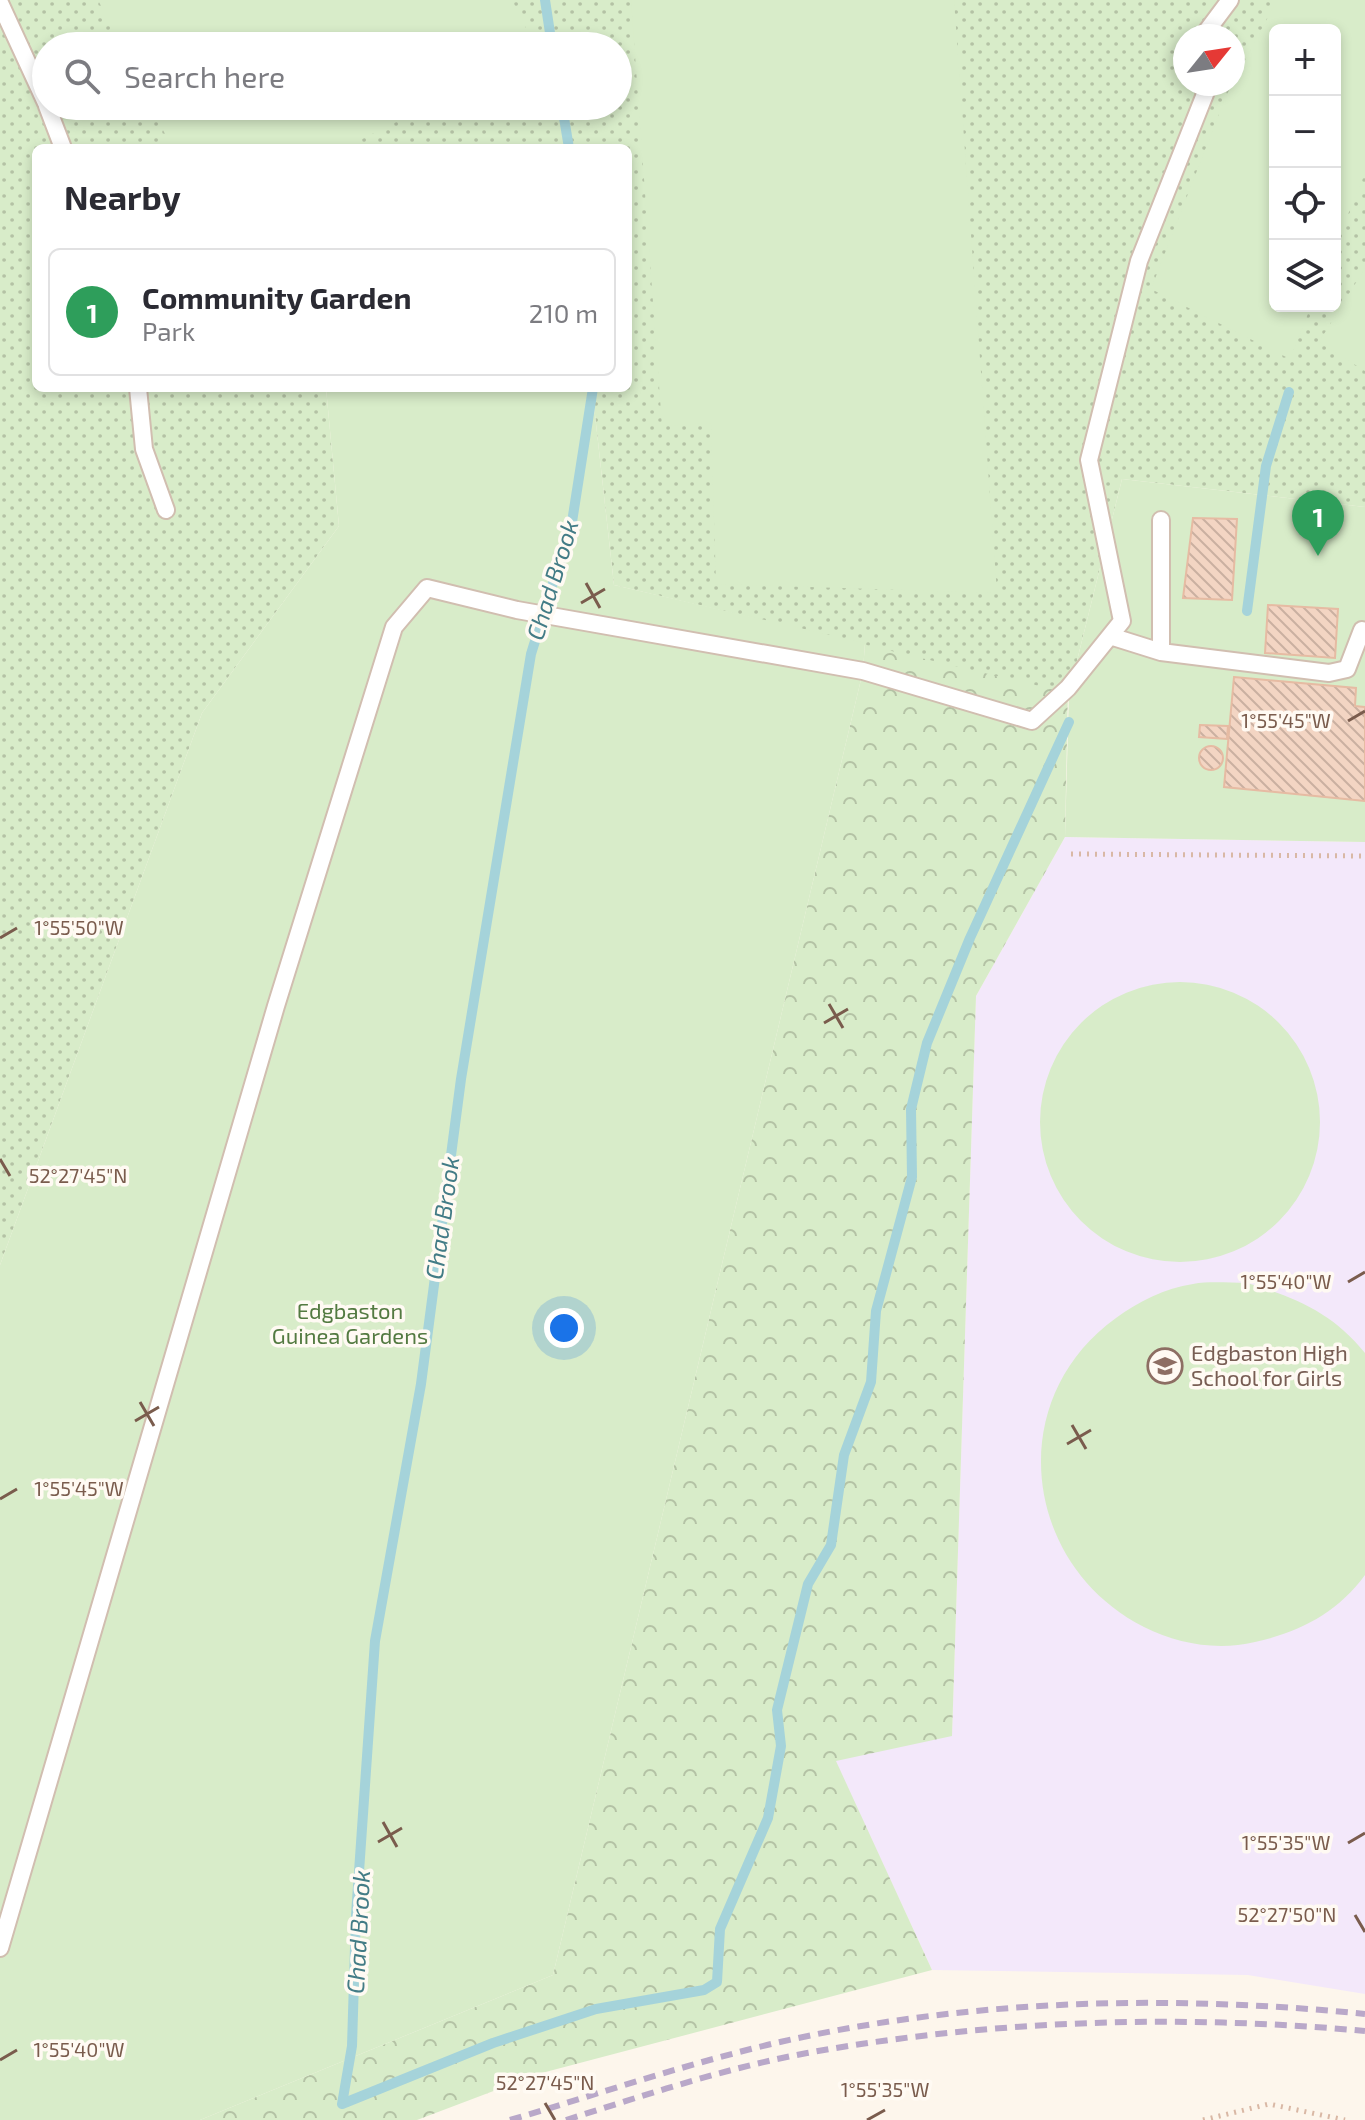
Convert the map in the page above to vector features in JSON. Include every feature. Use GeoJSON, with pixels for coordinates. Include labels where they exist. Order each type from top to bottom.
{"type":"FeatureCollection","features":[{"type":"Feature","properties":{"kind":"lane"},"geometry":{"type":"LineString","coordinates":[[1212,24],[1230,0]]}},
{"type":"Feature","properties":{"kind":"lane"},"geometry":{"type":"LineString","coordinates":[[0,3],[32,74]]}},
{"type":"Feature","properties":{"kind":"lane"},"geometry":{"type":"LineString","coordinates":[[0,1948],[276,1006],[394,627],[427,588],[517,610],[863,671],[1032,721],[1068,688],[1122,621],[1089,460],[1139,261],[1204,96]]}},
{"type":"Feature","properties":{"kind":"lane"},"geometry":{"type":"LineString","coordinates":[[52,120],[61,144]]}},
{"type":"Feature","properties":{"kind":"lane"},"geometry":{"type":"LineString","coordinates":[[138,392],[144,449],[166,510]]}},
{"type":"Feature","properties":{"kind":"lane"},"geometry":{"type":"LineString","coordinates":[[1161,520],[1161,652]]}},
{"type":"Feature","properties":{"kind":"lane"},"geometry":{"type":"LineString","coordinates":[[1110,636],[1161,652],[1329,673],[1347,669],[1362,630]]}},
{"type":"Feature","properties":{"kind":"path"},"geometry":{"type":"LineString","coordinates":[[1071,854],[1365,856]]}},
{"type":"Feature","properties":{"kind":"path"},"geometry":{"type":"LineString","coordinates":[[1203,2120],[1269,2104],[1345,2120]]}},
{"type":"Feature","properties":{"kind":"shaded area","name":"Edgbaston High School for Girls"},"geometry":{"type":"Polygon","coordinates":[[[1065,837],[1365,842],[1365,1994],[1248,1975],[932,1970],[835,1760],[952,1735],[976,996],[1065,837]]]}},
{"type":"Feature","properties":{"kind":"green space"},"geometry":{"type":"Polygon","coordinates":[[[0,0],[1365,0],[1365,507],[1122,479],[1069,693],[614,585],[592,392],[632,392],[632,144],[32,144],[32,392],[326,392],[339,526],[202,713],[0,1265],[0,0]]]}},
{"type":"Feature","properties":{"kind":"green space"},"geometry":{"type":"Polygon","coordinates":[[[98,0],[512,0],[528,32],[114,32],[98,0]]]}},
{"type":"Feature","properties":{"kind":"green space"},"geometry":{"type":"Polygon","coordinates":[[[631,0],[954,0],[997,593],[716,584],[711,423],[662,426],[631,0]]]}},
{"type":"Feature","properties":{"kind":"green space"},"geometry":{"type":"Polygon","coordinates":[[[1277,0],[1365,0],[1365,173],[1341,231],[1341,24],[1269,24],[1269,312],[1309,312],[1290,359],[1151,289],[1226,96],[1245,96],[1245,60],[1277,0]]]}},
{"type":"Feature","properties":{"kind":"green space"},"geometry":{"type":"Polygon","coordinates":[[[158,120],[400,120],[352,144],[170,144],[158,120]]]}},
{"type":"Feature","properties":{"kind":"green space"},"geometry":{"type":"Polygon","coordinates":[[[1365,268],[1365,371],[1319,342],[1338,312],[1341,312],[1341,307],[1365,268]]]}},
{"type":"Feature","properties":{"kind":"green space","name":"Edgbaston Guinea Gardens"},"geometry":{"type":"Polygon","coordinates":[[[326,392],[592,392],[614,585],[865,643],[863,671],[553,1975],[200,2120],[0,2120],[0,1265],[202,713],[339,526],[326,392]]]}},
{"type":"Feature","properties":{"kind":"green space"},"geometry":{"type":"Polygon","coordinates":[[[1122,479],[1365,507],[1365,842],[1065,837],[1069,693],[1122,479]]]}},
{"type":"Feature","properties":{"kind":"green space"},"geometry":{"type":"Polygon","coordinates":[[[865,643],[1068,688],[1065,837],[976,996],[952,1736],[836,1761],[932,1970],[538,2074],[417,2120],[200,2120],[553,1975],[863,671],[865,643]]]}},
{"type":"Feature","properties":{"kind":"green space"},"geometry":{"type":"Polygon","coordinates":[[[1180,982],[1207,985],[1234,993],[1258,1006],[1279,1023],[1296,1044],[1309,1068],[1317,1095],[1320,1122],[1317,1149],[1309,1176],[1296,1200],[1279,1221],[1258,1238],[1234,1251],[1207,1259],[1180,1262],[1153,1259],[1126,1251],[1102,1238],[1081,1221],[1064,1200],[1051,1176],[1043,1149],[1040,1122],[1043,1095],[1051,1068],[1064,1044],[1081,1023],[1102,1006],[1126,993],[1153,985],[1180,982]]]}},
{"type":"Feature","properties":{"kind":"green space"},"geometry":{"type":"Polygon","coordinates":[[[1247,1283],[1312,1308],[1340,1327],[1365,1353],[1365,1575],[1330,1610],[1287,1633],[1241,1645],[1212,1646],[1170,1638],[1144,1627],[1103,1599],[1072,1564],[1052,1523],[1042,1480],[1043,1435],[1056,1392],[1080,1352],[1116,1318],[1152,1296],[1183,1286],[1247,1283]]]}},
{"type":"Feature","properties":{"kind":"building"},"geometry":{"type":"Polygon","coordinates":[[[1193,518],[1237,519],[1232,600],[1183,598],[1193,518]]]}},
{"type":"Feature","properties":{"kind":"building"},"geometry":{"type":"Polygon","coordinates":[[[1268,605],[1338,609],[1335,658],[1265,653],[1268,605]]]}},
{"type":"Feature","properties":{"kind":"building"},"geometry":{"type":"Polygon","coordinates":[[[1234,677],[1356,688],[1355,706],[1365,707],[1365,801],[1224,787],[1234,677]]]}},
{"type":"Feature","properties":{"kind":"building"},"geometry":{"type":"Polygon","coordinates":[[[1200,725],[1228,726],[1227,739],[1199,737],[1200,725]]]}},
{"type":"Feature","properties":{"kind":"building"},"geometry":{"type":"Polygon","coordinates":[[[1211,746],[1220,749],[1223,758],[1220,767],[1211,770],[1202,767],[1199,758],[1202,749],[1211,746]]]}},
{"type":"Feature","properties":{"kind":"waterway","name":"Chad Brook"},"geometry":{"type":"LineString","coordinates":[[545,0],[550,32]]}},
{"type":"Feature","properties":{"kind":"waterway","name":"Chad Brook"},"geometry":{"type":"LineString","coordinates":[[564,120],[568,144]]}},
{"type":"Feature","properties":{"kind":"waterway","name":"Chad Brook"},"geometry":{"type":"LineString","coordinates":[[342,2104],[352,2046],[356,1915],[375,1641],[421,1384],[461,1079],[531,654],[572,522],[592,392]]}},
{"type":"Feature","properties":{"kind":"waterway"},"geometry":{"type":"LineString","coordinates":[[1247,611],[1266,466],[1289,392]]}},
{"type":"Feature","properties":{"kind":"waterway"},"geometry":{"type":"LineString","coordinates":[[342,2104],[493,2043],[596,2009],[704,1990],[717,1982],[720,1929],[768,1818],[781,1746],[777,1710],[808,1584],[831,1545],[844,1455],[871,1382],[876,1311],[912,1177],[911,1109],[927,1043],[970,938],[1069,722]]}},
{"type":"Feature","properties":{"kind":"railway"},"geometry":{"type":"LineString","coordinates":[[510,2120],[767,2045],[915,2018],[989,2010],[1140,2003],[1215,2004],[1365,2014]]}},
{"type":"Feature","properties":{"kind":"railway"},"geometry":{"type":"LineString","coordinates":[[566,2120],[746,2066],[807,2053],[945,2033],[1085,2023],[1155,2022],[1365,2031]]}},
{"type":"Feature","properties":{"kind":"place","name":"Community Garden"},"geometry":{"type":"Point","coordinates":[1318,556]}},
{"type":"Feature","properties":{"kind":"place","name":"Edgbaston High School for Girls"},"geometry":{"type":"Point","coordinates":[1165,1366]}}]}
